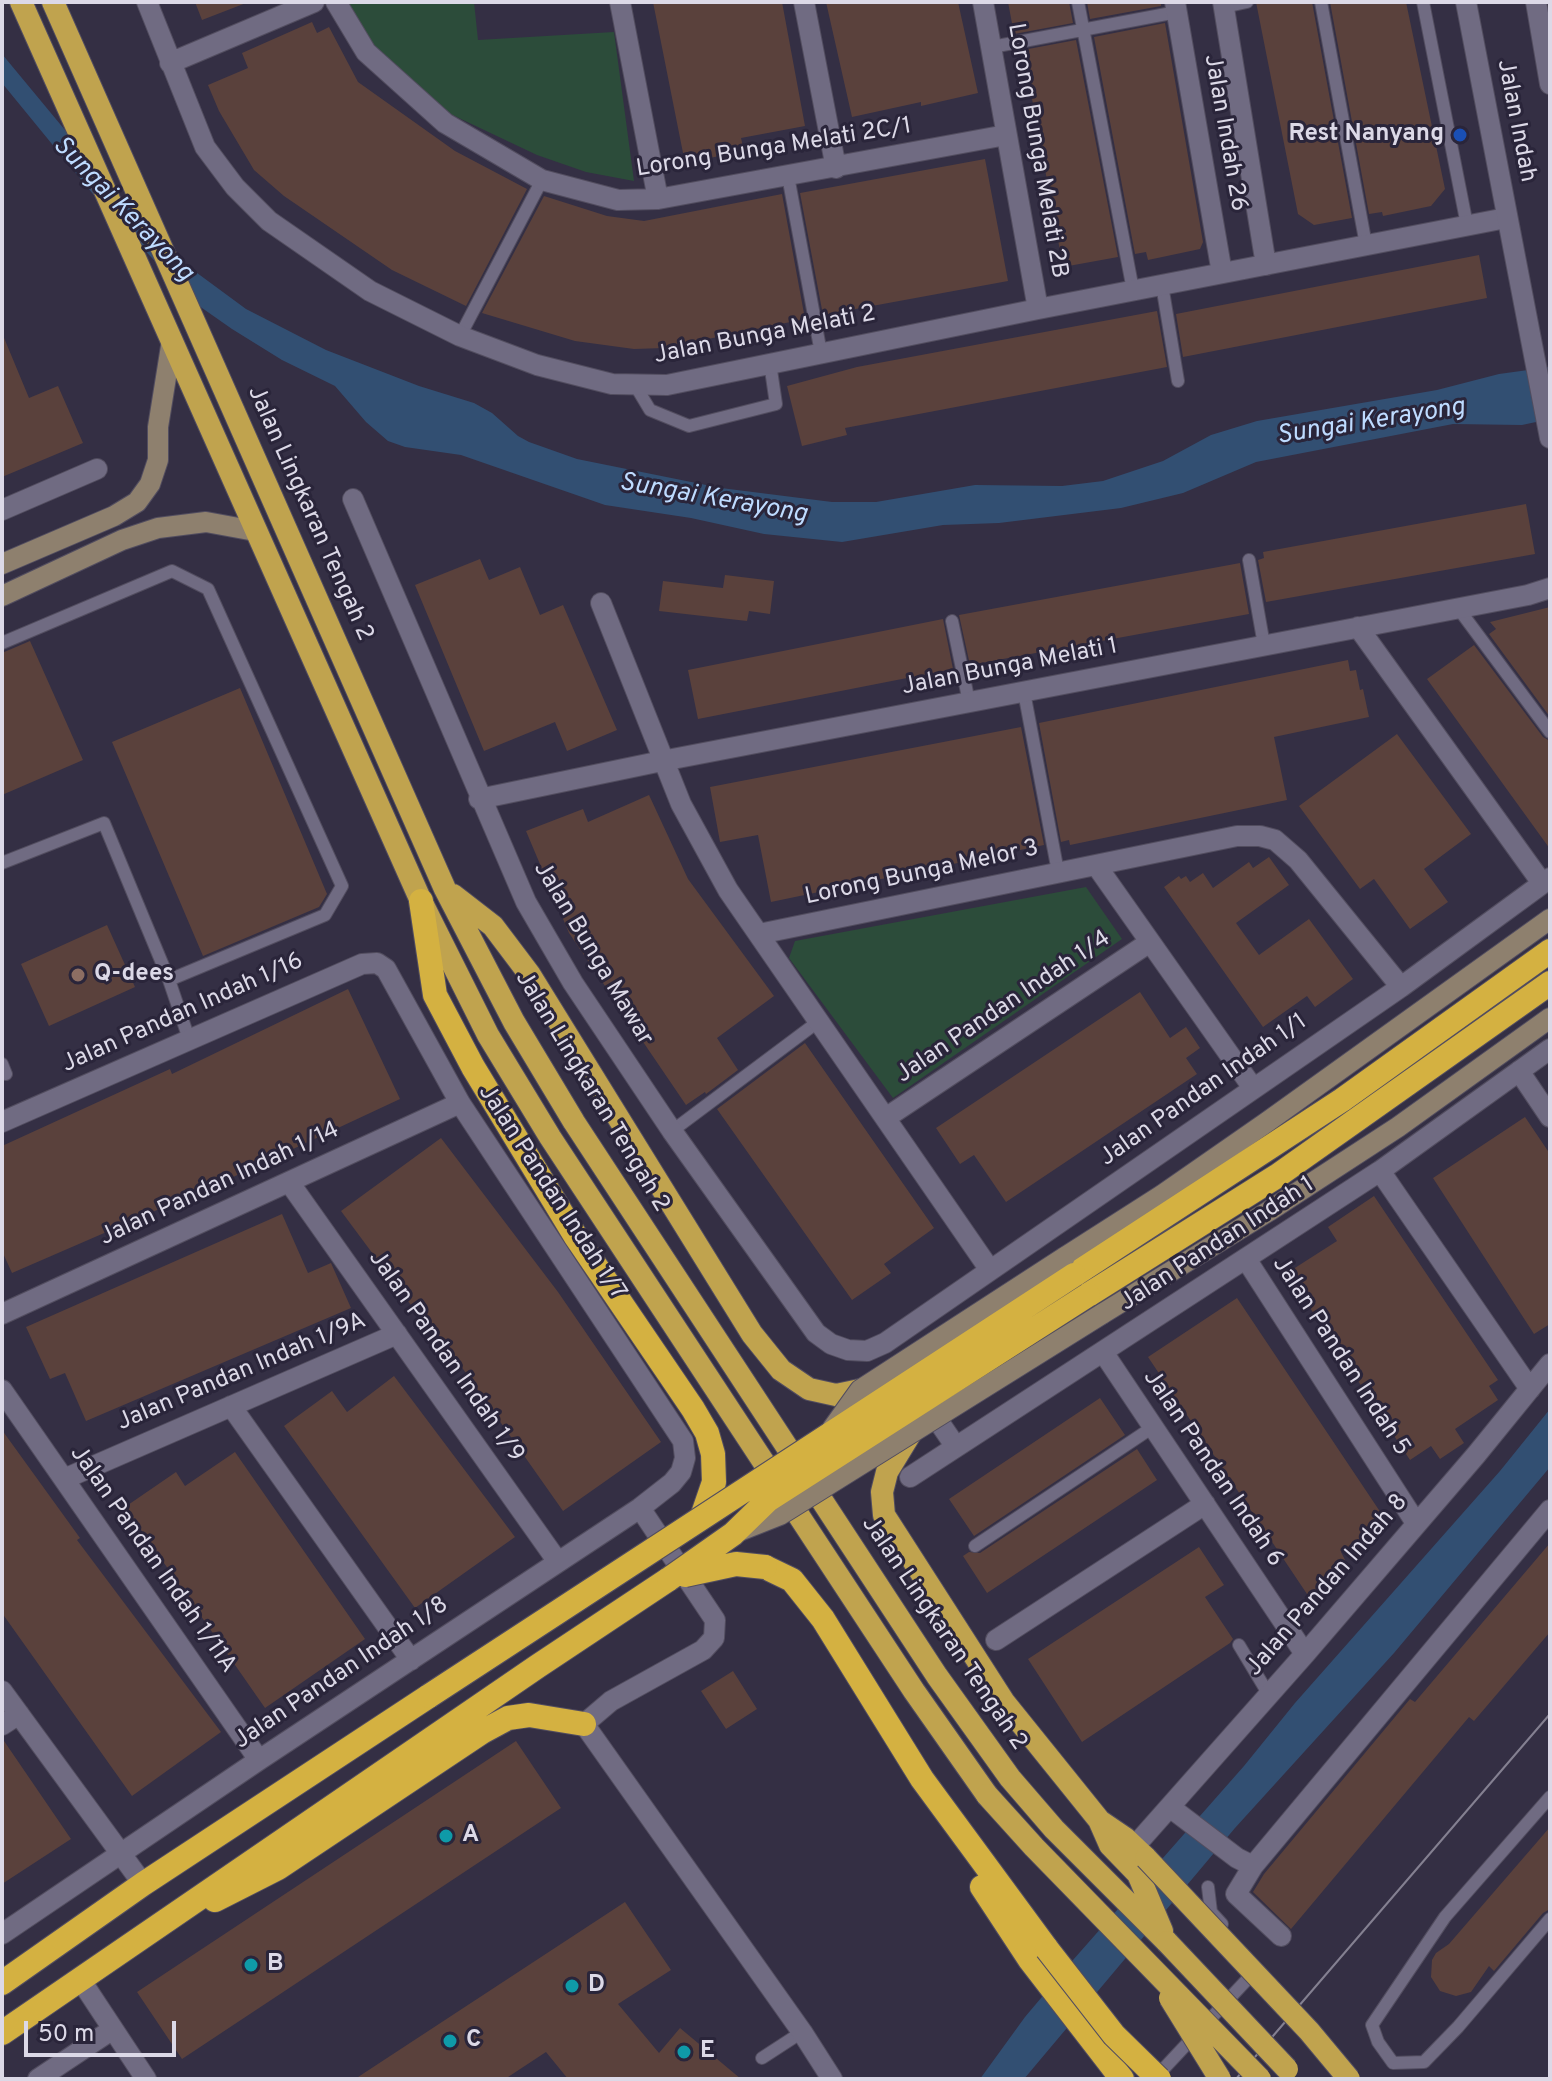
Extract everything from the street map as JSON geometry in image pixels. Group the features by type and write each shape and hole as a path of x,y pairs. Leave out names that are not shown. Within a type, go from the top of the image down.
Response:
{"highway":[{"path":"21,2 421,901 488,1035 550,1137 914,1691 987,1795 1260,2079"},
{"name":"Jalan Lingkaran Tengah 2","path":"55,6 445,889 514,1022 574,1122 937,1676 1010,1778 1054,1829 1167,1942 1296,2079"},
{"path":"445,889 493,926 530,975 752,1334 781,1370 809,1389 836,1395 860,1390"},
{"path":"421,901 435,995 473,1067 576,1237 707,1433 713,1454 714,1482 702,1517"},
{"path":"2,2033 669,1579 733,1534 768,1500 1082,1285 1550,951"},
{"path":"2,1983 143,1884 830,1432 1277,1176 1550,983"},
{"path":"912,1431 887,1472 882,1492 884,1515 1004,1702 1099,1820 1110,1845 1138,1874 1167,1942"},
{"path":"669,1579 736,1564 765,1567 792,1580 823,1619 922,1779 1122,2079"},
{"path":"178,1912 227,1896 278,1868 482,1732 508,1718 529,1715 584,1724"},
{"path":"1099,1820 1144,1848 1349,2079"},
{"path":"1039,1954 1157,2079"},
{"path":"1149,1962 1220,2079"}],"main road":[{"path":"2,564 114,516 137,502 144,493 158,460 158,427 172,340"},
{"path":"2,596 122,540 158,528 206,522 255,531"},
{"path":"733,1534 780,1515 912,1431 1082,1285 1162,1195 1550,919"},
{"path":"830,1432 860,1390 1082,1285 1398,1127 1550,1018"}],"street":[{"name":"Jalan Bunga Melati 2","path":"147,2 205,147 235,187 269,221 370,291 460,336 577,378 612,384 667,385 1506,218"},
{"path":"170,63 314,2"},
{"name":"Lorong Bunga Melati 2C/1","path":"336,2 366,52 445,123 542,180 618,200 658,199 1006,135"},
{"path":"620,2 658,199"},
{"path":"804,2 836,168"},
{"name":"Lorong Bunga Melati 2B","path":"983,2 1038,309"},
{"name":"Jalan Indah","path":"1466,2 1550,438"},
{"name":"Jalan Indah","path":"1536,2 1546,41 1550,84"},
{"name":"Jalan Indah 26","path":"1224,4 1266,265"},
{"name":"Jalan Indah 26","path":"1176,7 1222,273"},
{"path":"2,510 97,469"},
{"name":"Jalan Bunga Mawar","path":"353,499 479,799 526,902 573,983 672,1131 816,1333 831,1344 848,1350 867,1351 885,1343"},
{"name":"Jalan Bunga Melati 1","path":"479,799 1550,588"},
{"path":"601,603 662,761 728,890 990,1270"},
{"path":"1358,627 1546,880"},
{"name":"Lorong Bunga Melor 3","path":"759,934 1237,836 1260,836 1275,840 1298,860 1401,987"},
{"path":"1096,865 1253,1088"},
{"name":"Jalan Pandan Indah 1/1","path":"885,1343 1401,987 1546,880"},
{"name":"Jalan Pandan Indah 1/4","path":"887,1117 1150,942"},
{"name":"Jalan Pandan Indah 1/16","path":"2,1122 362,964 377,963 386,969"},
{"name":"Jalan Pandan Indah 1/7","path":"386,969 460,1103 683,1441"},
{"name":"Jalan Pandan Indah 1","path":"910,1477 1380,1171 1550,1049"},
{"path":"1519,1071 1550,1117"},
{"name":"Jalan Pandan Indah 1/14","path":"2,1314 460,1103"},
{"path":"1380,1171 1530,1389"},
{"name":"Jalan Pandan Indah 1/9","path":"289,1182 558,1562"},
{"name":"Jalan Pandan Indah 5","path":"1246,1259 1416,1523"},
{"name":"Jalan Pandan Indah 1/9A","path":"64,1479 397,1334"},
{"path":"885,1343 956,1447"},
{"name":"Jalan Pandan Indah 6","path":"1103,1352 1305,1654"},
{"name":"Jalan Pandan Indah 8","path":"1144,1848 1178,1813 1269,1695 1476,1455 1550,1364"},
{"name":"Jalan Pandan Indah 1/11A","path":"2,1390 259,1760"},
{"path":"231,1406 411,1660"},
{"name":"Jalan Pandan Indah 1/8","path":"2,1934 640,1508 681,1472 685,1458 683,1441"},
{"path":"996,1640 1205,1504"},
{"path":"640,1508 715,1620 714,1638 703,1650 611,1701 584,1724 832,2079"},
{"path":"1281,1936 1236,1894 1245,1862 1550,1510"},
{"path":"2,1691 10,1719 143,1884"},
{"path":"1178,1813 1245,1862"},
{"path":"80,1979 146,2079"},
{"path":"38,2079 113,2029"}],"lane":[{"path":"1078,2 1133,290"},
{"path":"1224,4 1247,2"},
{"path":"1321,2 1366,245"},
{"path":"1423,2 1467,225"},
{"path":"992,47 1083,31 1176,7"},
{"path":"788,176 821,353"},
{"path":"460,336 542,180"},
{"path":"1162,285 1178,381"},
{"path":"635,385 650,410 689,426 776,404 770,363"},
{"path":"1249,560 1264,645"},
{"path":"2,643 172,571 208,589 342,886 325,915 169,980"},
{"path":"1458,608 1550,732"},
{"path":"952,621 969,702"},
{"path":"1024,692 1058,872"},
{"path":"2,863 104,823 169,980 189,1039"},
{"path":"672,1131 819,1021"},
{"path":"975,1546 1153,1427"},
{"path":"1239,1645 1269,1695"},
{"path":"1550,1797 1445,1917 1372,2025 1378,2042 1393,2063 1424,2062 1550,1919"},
{"path":"1157,2079 1260,1965 1211,1912 1208,1887"},
{"path":"762,2058 802,2032"}],"green space":[{"path":"343,2 474,2 478,40 614,32 634,181 586,172 537,155 442,110 372,52"},
{"path":"1086,887 1122,939 893,1098 789,958 795,941"}],"water":[{"name":"Sungai Kerayong","path":"2,54 147,229 174,256 246,309 326,350 419,386 474,403 529,442 577,459 721,488 832,502 876,502 975,485 1062,486 1103,481 1163,461 1211,435 1257,421 1550,367 1550,419 1522,425 1453,424 1256,462 1183,493 1121,508 999,523 943,525 842,542 764,534 691,518 605,505 461,455 405,447 388,441 366,422 335,386 282,360 192,301 97,199 2,83"},
{"path":"1550,1409 1550,1467 1394,1653 1235,1828 1024,2079 980,2079 1025,2017 1073,1960 1500,1471"}],"building":[{"path":"195,2 246,2 246,3 202,20"},
{"path":"653,2 782,2 805,126 741,138 744,151 685,163"},
{"path":"826,2 958,2 978,93 852,117"},
{"path":"1008,2 1069,2 1073,23 1014,34"},
{"path":"1087,2 1161,2 1161,6 1090,19"},
{"path":"1256,2 1312,2 1352,218 1314,225 1298,214"},
{"path":"1330,2 1406,2 1445,189 1431,206 1383,216 1382,212 1369,214"},
{"path":"312,22 317,33 329,27 358,82 455,151 527,189 466,306 392,270 284,196 254,170 219,111 208,85 248,68 242,53"},
{"path":"1165,23 1203,242 1200,249 1148,260 1146,252 1135,254 1094,37"},
{"path":"1076,40 1118,257 1063,267 1023,50"},
{"path":"985,159 1008,281 823,315 800,193"},
{"path":"782,194 805,319 664,348 634,349 575,341 482,313 544,196 607,216 644,221"},
{"path":"1479,255 1487,298 1183,357 1176,314"},
{"path":"1157,311 1167,367 845,428 847,435 802,446 787,386 857,367"},
{"path":"2,333 29,398 58,386 83,443 2,477"},
{"path":"1526,504 1535,554 1266,602 1258,560 1264,558 1263,552"},
{"path":"480,559 489,580 520,567 540,615 563,605 617,730 567,751 555,722 484,751 415,585"},
{"path":"1240,563 1249,614 970,665 959,615"},
{"path":"725,575 774,581 770,614 749,611 747,621 659,611 663,581 723,588"},
{"path":"1550,607 1550,717 1489,634 1496,629 1490,622"},
{"path":"943,619 953,669 698,719 688,670"},
{"path":"30,641 83,760 2,795 2,653"},
{"path":"1474,645 1543,737 1550,741 1550,849 1427,679"},
{"path":"1348,660 1350,671 1356,670 1360,690 1363,689 1369,717 1274,737 1287,800 1070,845 1069,840 1061,842 1039,723"},
{"path":"240,688 327,894 319,907 203,956 112,742"},
{"path":"1021,727 1044,845 771,902 758,835 720,842 710,787"},
{"path":"1397,734 1471,834 1424,869 1448,902 1410,929 1374,879 1360,889 1299,806"},
{"path":"649,795 688,879 774,996 717,1038 738,1070 686,1105 569,933 526,831 583,809 588,822"},
{"path":"1269,857 1289,885 1236,923 1259,955 1309,919 1353,979 1315,1007 1307,996 1263,1027 1164,887 1179,876 1181,879 1186,876 1190,882 1203,873 1213,888 1249,862 1253,868"},
{"name":"Q-dees","path":"107,925 135,987 49,1026 21,964"},
{"path":"348,989 400,1099 231,1178 12,1273 2,1251 2,1146 170,1069 172,1074"},
{"path":"1140,992 1170,1038 1186,1027 1200,1048 1186,1058 1197,1074 1006,1202 974,1155 960,1164 936,1128"},
{"path":"805,1043 934,1228 884,1264 891,1273 852,1300 717,1109"},
{"path":"1525,1117 1550,1154 1550,1324 1534,1334 1433,1178"},
{"path":"441,1138 558,1292 661,1442 563,1511 451,1352 448,1355 341,1211"},
{"path":"1374,1196 1498,1380 1489,1386 1498,1400 1455,1429 1464,1443 1440,1459 1431,1446 1410,1460 1287,1273 1337,1241 1328,1227"},
{"path":"282,1214 308,1273 331,1263 351,1308 86,1421 65,1373 50,1379 26,1327"},
{"path":"1237,1298 1387,1522 1341,1552 1350,1570 1309,1597 1148,1357"},
{"path":"394,1376 515,1537 415,1608 284,1426 332,1391 347,1412"},
{"path":"1100,1398 1125,1435 974,1536 949,1499"},
{"path":"2,1430 80,1538 77,1540 221,1732 132,1796 2,1613"},
{"path":"1137,1449 1157,1480 987,1593 963,1556 969,1552 980,1553"},
{"path":"235,1452 365,1639 265,1708 125,1507 176,1472 185,1486"},
{"path":"1550,1543 1550,1632 1474,1721 1469,1717 1291,1929 1253,1892 1264,1874 1410,1699 1415,1702"},
{"path":"1199,1547 1224,1585 1205,1597 1233,1639 1082,1742 1028,1659"},
{"path":"733,1671 757,1709 726,1729 701,1691"},
{"path":"2,1738 71,1839 2,1884"},
{"path":"516,1741 561,1808 182,2059 137,1992"},
{"path":"1550,1827 1550,1909 1543,1913 1494,1971 1489,1966 1471,1992 1456,1996 1440,1991 1431,1977 1432,1960 1436,1953 1449,1944"},
{"path":"625,1902 671,1970 618,2004 659,2053 680,2028 741,2079 568,2079 546,2052 505,2079 355,2079"}],"tram line":[{"path":"1236,2079 1550,1714"}],"place":[{"name":"Rest Nanyang","path":"1460,135"},
{"name":"Q-dees","path":"78,975"},
{"name":"A","path":"446,1836"},
{"name":"B","path":"251,1965"},
{"name":"D","path":"572,1986"},
{"name":"C","path":"450,2041"},
{"name":"E","path":"684,2052"}]}
